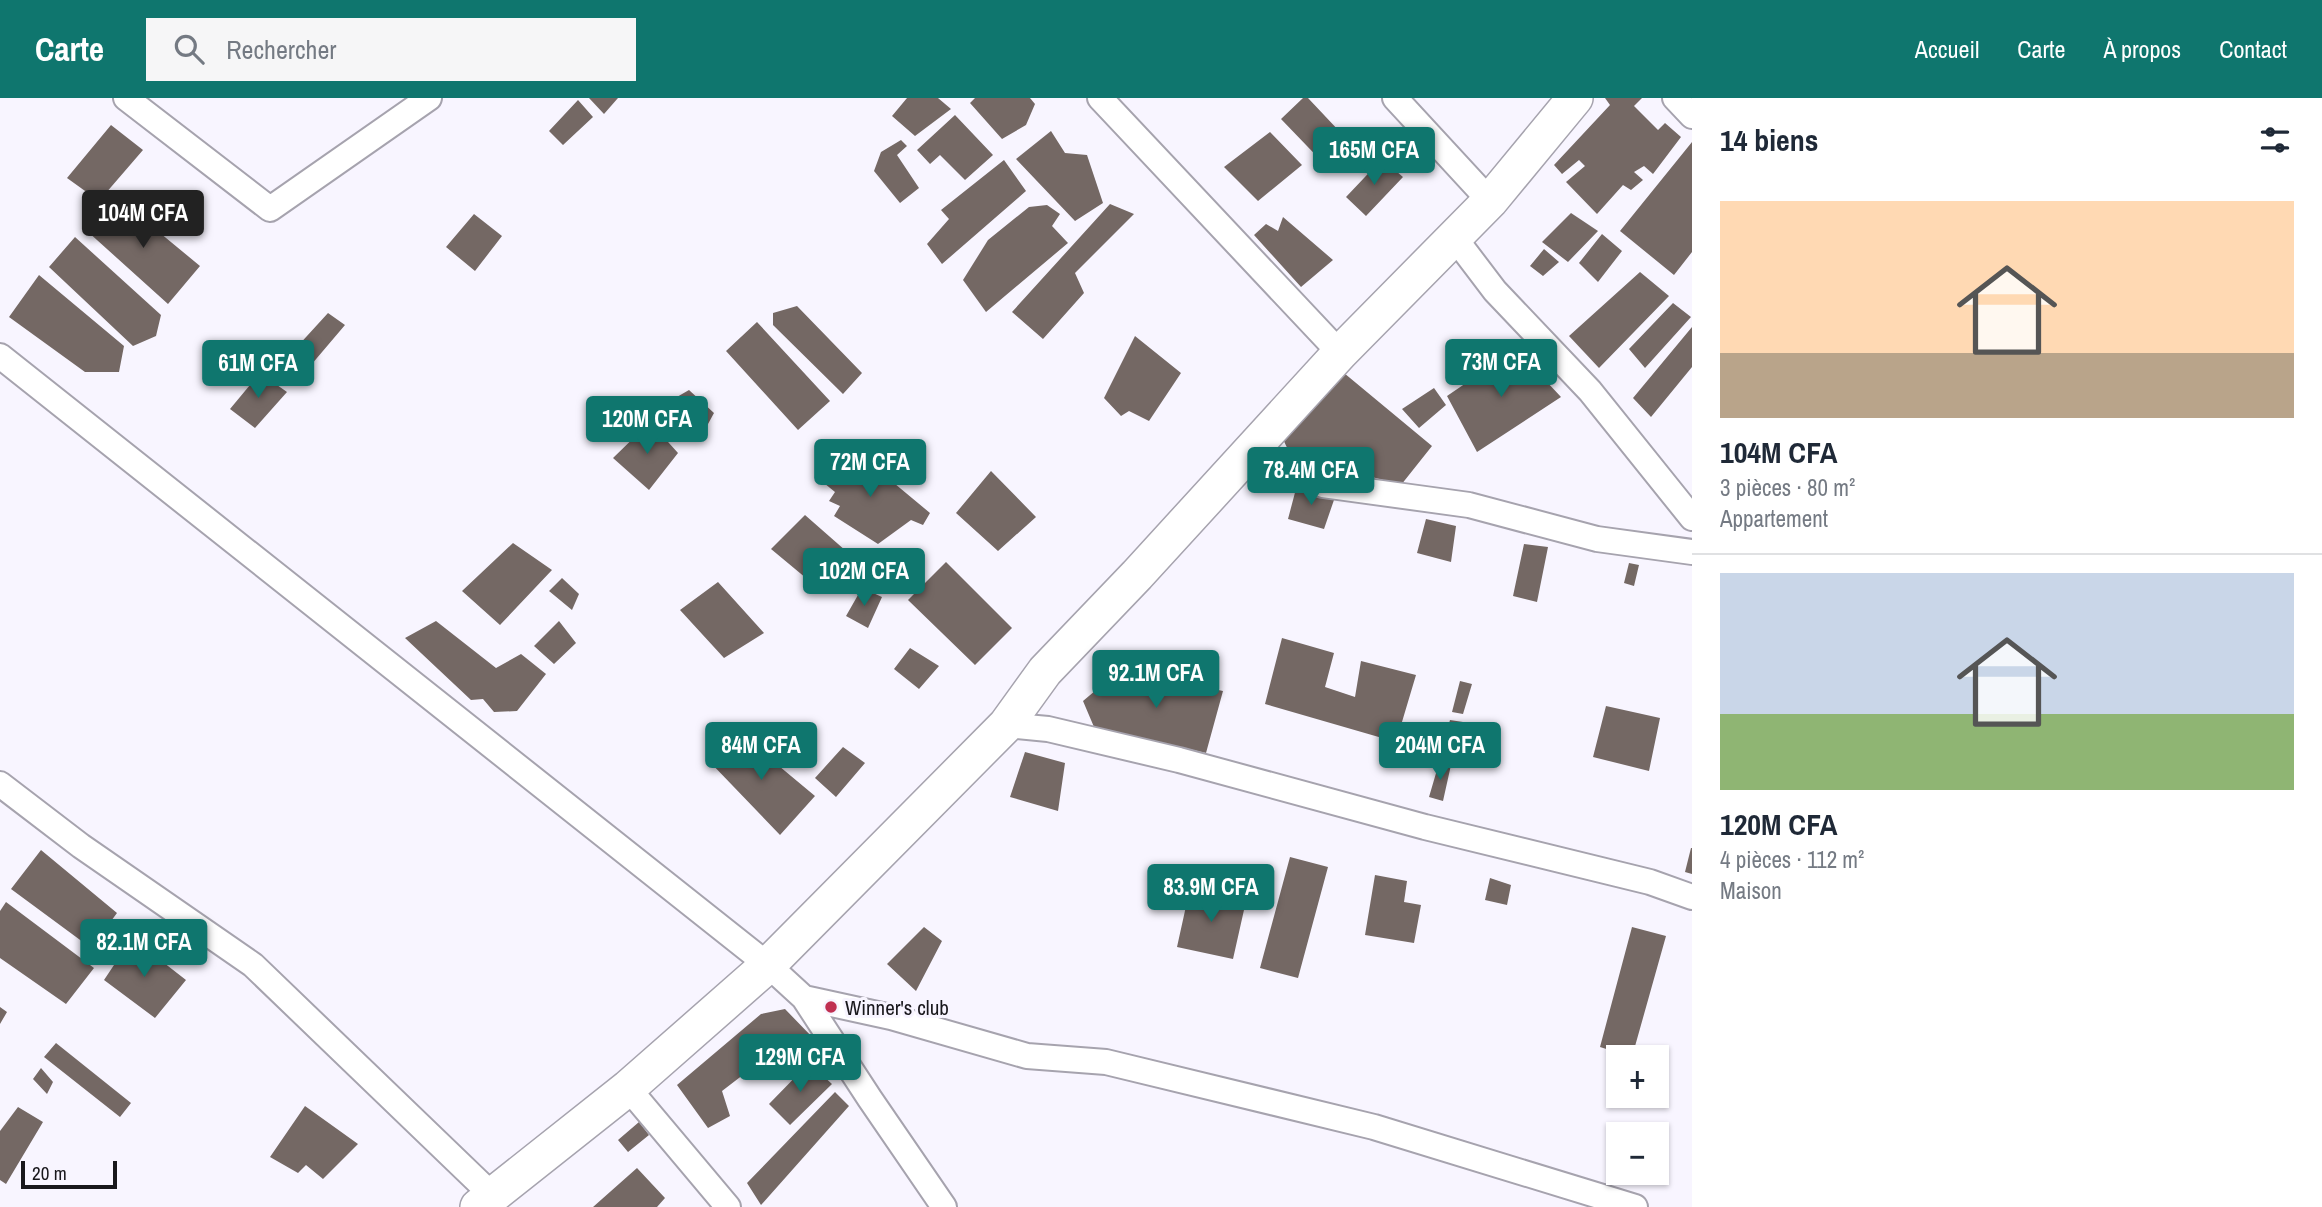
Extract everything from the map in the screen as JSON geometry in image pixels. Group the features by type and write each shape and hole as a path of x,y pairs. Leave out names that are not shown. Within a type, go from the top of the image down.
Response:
{"main road":[{"path":"485,1201 628,1088 768,965 1006,725 1045,671 1137,575 1340,353 1490,201 1574,98"}],"street":[{"path":"126,98 270,209 429,98"},
{"path":"1100,98 1340,353"},
{"path":"1395,98 1490,201"},
{"path":"1675,98 1692,116"},
{"path":"1454,237 1495,291 1590,391 1692,518"},
{"path":"0,356 768,965 804,998 944,1207"},
{"path":"1247,454 1324,485 1469,505 1597,539 1692,552"},
{"path":"1006,725 1048,729 1179,760 1425,827 1650,882 1692,897"},
{"path":"0,784 81,846 253,965 485,1201"},
{"path":"804,998 891,1017 1027,1056 1106,1062 1374,1128 1635,1207"},
{"path":"628,1088 728,1207"}],"building":[{"path":"589,98 618,98 604,114"},
{"path":"907,98 938,98 951,109 915,136 892,116"},
{"path":"975,98 1030,98 1035,104 1026,125 1002,139 970,103"},
{"path":"1303,98 1308,98 1357,150 1332,172 1281,119"},
{"path":"1605,98 1642,98 1634,106 1658,130 1665,123 1681,137 1653,174 1644,166 1634,172 1643,180 1631,190 1623,185 1597,214 1566,182 1585,166 1579,160 1562,174 1554,165 1610,105"},
{"path":"578,100 593,117 563,145 549,131"},
{"path":"955,115 993,155 965,180 940,155 930,164 917,150"},
{"path":"111,125 143,150 99,201 67,178"},
{"path":"1051,131 1065,153 1087,155 1103,203 1075,221 1016,159"},
{"path":"1270,132 1302,165 1258,201 1224,167"},
{"path":"901,140 907,146 897,155 919,188 900,203 874,171 881,152"},
{"path":"1692,142 1692,252 1674,275 1620,231"},
{"path":"1382,159 1403,177 1366,216 1346,197"},
{"path":"1004,160 1026,191 942,264 927,244 949,219 941,210"},
{"path":"114,195 200,266 168,304 87,231"},
{"path":"1110,204 1134,214 1075,273 1084,293 1043,339 1012,312"},
{"path":"1047,205 1060,214 1052,226 1068,243 986,312 963,280 988,240 1029,207"},
{"path":"1571,213 1598,231 1568,262 1542,242"},
{"path":"474,214 502,236 475,271 446,247"},
{"path":"1283,217 1333,260 1301,287 1254,235 1266,224 1278,231"},
{"path":"1602,234 1622,251 1598,282 1579,263"},
{"path":"75,237 161,315 156,336 133,346 49,267"},
{"path":"1544,249 1559,262 1543,276 1530,266"},
{"path":"1640,272 1669,296 1599,368 1569,336"},
{"path":"39,275 124,346 119,372 85,372 9,317"},
{"path":"1673,303 1691,317 1645,368 1629,349"},
{"path":"797,306 862,373 843,394 773,325 773,313"},
{"path":"328,313 345,325 294,385 275,371"},
{"path":"757,322 830,401 798,430 726,351"},
{"path":"1692,327 1692,367 1651,417 1633,398"},
{"path":"1135,336 1181,373 1149,421 1129,411 1121,416 1104,398"},
{"path":"1516,349 1561,397 1477,452 1447,396"},
{"path":"260,373 287,392 255,428 230,409"},
{"path":"1344,373 1432,446 1401,485 1343,469 1334,475 1324,464 1292,458 1280,433"},
{"path":"1434,388 1446,405 1419,428 1402,409"},
{"path":"689,390 714,413 702,435 670,401"},
{"path":"650,422 678,453 649,490 613,458"},
{"path":"853,449 930,513 923,525 911,520 878,544 834,516 840,506 829,501 835,492 819,479"},
{"path":"991,471 1036,517 998,551 956,513"},
{"path":"1297,485 1335,497 1324,529 1288,519"},
{"path":"805,515 854,558 824,593 771,549"},
{"path":"1426,519 1456,526 1451,562 1417,553"},
{"path":"513,543 552,570 500,625 462,591"},
{"path":"1524,544 1548,547 1537,602 1513,596"},
{"path":"946,562 1012,628 975,665 908,600"},
{"path":"1629,563 1639,565 1634,586 1624,583"},
{"path":"562,578 579,594 572,610 549,591"},
{"path":"718,582 764,633 724,658 680,610"},
{"path":"862,588 882,597 868,628 846,616"},
{"path":"436,621 496,668 521,654 546,674 517,711 494,712 483,699 471,700 405,638"},
{"path":"559,621 576,643 554,664 534,646"},
{"path":"1282,638 1334,653 1325,687 1355,697 1361,661 1416,675 1396,742 1265,704"},
{"path":"910,648 939,666 919,689 894,669"},
{"path":"1121,669 1223,691 1206,753 1094,727 1083,701"},
{"path":"1460,681 1472,684 1463,714 1452,712"},
{"path":"1606,706 1660,718 1649,771 1593,757"},
{"path":"1450,720 1463,722 1454,759 1440,755"},
{"path":"737,731 815,796 780,835 707,759"},
{"path":"843,747 865,763 836,797 815,778"},
{"path":"1025,752 1065,763 1058,811 1010,797"},
{"path":"1439,763 1451,765 1443,801 1429,797"},
{"path":"1692,848 1692,874 1685,872"},
{"path":"41,850 117,913 91,948 11,889"},
{"path":"1290,857 1328,867 1298,978 1260,968"},
{"path":"1375,875 1407,881 1404,902 1421,905 1414,943 1365,935"},
{"path":"1490,878 1511,885 1507,905 1485,900"},
{"path":"1190,888 1246,901 1233,959 1177,947"},
{"path":"6,902 94,968 66,1004 0,958 0,911"},
{"path":"924,927 942,941 916,991 887,964"},
{"path":"1632,927 1666,936 1635,1045 1606,1045 1606,1049 1600,1047"},
{"path":"132,938 186,980 155,1018 104,980"},
{"path":"0,1007 7,1012 0,1024"},
{"path":"785,1009 815,1040 799,1057 783,1044 722,1091 730,1116 708,1128 677,1085 761,1014"},
{"path":"56,1043 131,1103 120,1117 44,1057"},
{"path":"809,1063 832,1084 790,1125 769,1104"},
{"path":"41,1068 53,1082 47,1094 33,1079"},
{"path":"835,1092 849,1106 761,1205 747,1183"},
{"path":"305,1106 358,1144 323,1179 306,1165 298,1173 270,1157"},
{"path":"18,1107 43,1122 6,1184 0,1180 0,1131"},
{"path":"639,1122 649,1135 628,1152 618,1140"},
{"path":"637,1168 665,1198 657,1207 593,1207"}],"place":[{"name":"Winner's club","path":"831,1007"}]}
